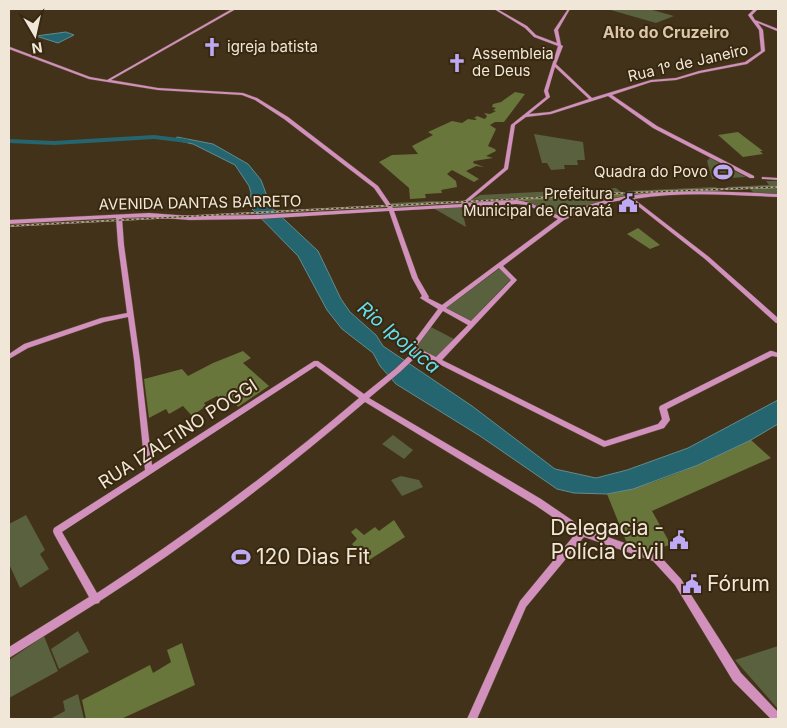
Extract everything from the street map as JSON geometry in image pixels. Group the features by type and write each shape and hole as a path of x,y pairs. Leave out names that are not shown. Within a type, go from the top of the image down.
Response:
{"main road":[{"path":"107,81 234,9"},
{"path":"495,9 526,27 536,36 560,46"},
{"path":"462,204 481,191 506,169 511,130 524,116 548,97 546,91 560,46 556,30 569,9"},
{"name":"Rua 1º de Janeiro","path":"524,116 550,113 568,105 651,82 676,79 699,72 749,62 763,51 762,33 750,15 756,9"},
{"path":"754,20 778,30"},
{"path":"9,48 80,75 107,81 158,90 228,93 254,98 286,118 367,179 383,195 391,210 418,285 426,297 423,298 472,324"},
{"path":"555,65 591,99"},
{"path":"608,94 650,124 752,178"},
{"path":"764,178 778,179"},
{"path":"775,354 663,408 666,420 663,425 604,444 437,360 416,354 412,348 442,308 562,219 585,208 631,198 716,194 778,196"},
{"path":"631,198 707,258 778,321"},
{"name":"AVENIDA DANTAS BARRETO","path":"9,222 119,216 259,217 523,202 562,219"},
{"path":"119,216 149,470"},
{"path":"437,360 500,296 514,278 500,266"},
{"path":"9,357 26,346 108,319 130,314"},
{"path":"9,653 96,600 226,511 308,446 416,354"},
{"name":"RUA IZALTINO POGGI","path":"96,600 57,531 316,363 364,398"},
{"path":"364,398 538,502 582,532 647,554 663,563 678,582 737,677 778,719"},
{"path":"472,719 519,612 538,585 582,532"}],"green space":[{"path":"607,9 649,9 674,16 656,23"},
{"path":"515,92 525,94 504,122 495,122 490,125 496,129 488,146 496,151 486,156 493,158 474,161 473,163 484,167 476,166 466,171 479,179 474,182 452,170 447,174 456,181 457,187 441,190 442,193 425,194 426,198 410,199 409,188 379,162 392,155 418,154 412,146 433,135 428,132 452,121 462,123 468,119 475,120 477,119 474,118 477,116 485,119 487,116 484,113 490,114 496,111 493,110 496,108 492,107 493,104 501,102"},
{"path":"738,132 763,151 760,151 763,154 743,157 718,135"},
{"path":"534,134 583,142 585,160 577,160 578,165 564,165 565,169 551,170 547,163 542,163"},
{"path":"710,158 746,177 712,179 707,161"},
{"path":"766,181 778,181 778,194 754,193 750,189 729,190 726,187 769,185"},
{"path":"716,187 720,192 633,196 626,191"},
{"path":"616,188 621,192 471,200 480,195"},
{"path":"621,192 626,197 474,203 471,201"},
{"path":"626,197 578,209 561,217 526,201"},
{"path":"463,202 393,208 391,203"},
{"path":"461,206 466,227 433,208"},
{"path":"638,228 660,245 650,249 627,234"},
{"path":"500,268 511,279 471,321 446,308"},
{"path":"431,327 454,339 436,358 414,348"},
{"path":"243,351 251,358 243,363 269,386 238,407 231,398 224,402 217,396 204,403 206,406 192,416 183,406 169,414 166,409 149,418 144,379 182,369 188,376"},
{"path":"393,435 413,450 404,459 382,444"},
{"path":"751,440 771,458 652,511 671,545 647,550 626,541 607,494 663,479"},
{"path":"401,476 419,480 423,487 402,496 391,480"},
{"path":"26,515 45,550 40,554 49,569 20,588 9,564 9,524"},
{"path":"394,520 405,537 366,562 352,544 357,539 351,532 356,528 364,535 375,527 379,531"},
{"path":"78,631 89,652 59,669 51,649"},
{"path":"44,636 58,671 9,698 9,660"},
{"path":"182,643 195,685 121,719 86,719 82,700 150,665 153,673 171,662 167,650"},
{"path":"778,646 778,709 735,660"},
{"path":"78,694 84,719 50,719 65,711 63,701"}],"water":[{"path":"66,32 74,35 58,43 36,36"},
{"name":"Rio Ipojuca","path":"177,137 213,144 248,164 261,180 271,207 318,251 341,299 350,312 376,335 383,346 472,406 555,469 596,478 627,470 688,448 778,400 778,424 751,440 698,465 633,489 607,494 574,493 557,489 480,436 396,384 380,366 373,353 342,329 327,310 298,256 249,206 251,193 249,186 235,165 193,144 175,140"}],"waterway":[{"name":"Rio Ipojuca","path":"9,141 54,143 154,137 187,141"}],"railway":[{"path":"9,226 625,193 778,187"}],"place":[{"name":"igreja batista","path":"212,47"},
{"name":"Assembleia de Deus","path":"457,63"},
{"name":"Quadra do Povo","path":"723,172"},
{"name":"Prefeitura Municipal de Gravatá","path":"628,203"},
{"name":"Delegacia - Polícia Civil","path":"679,540"},
{"name":"120 Dias Fit","path":"241,557"},
{"name":"Fórum","path":"692,584"}],"district":[{"name":"Alto do Cruzeiro","path":"666,32"}]}
